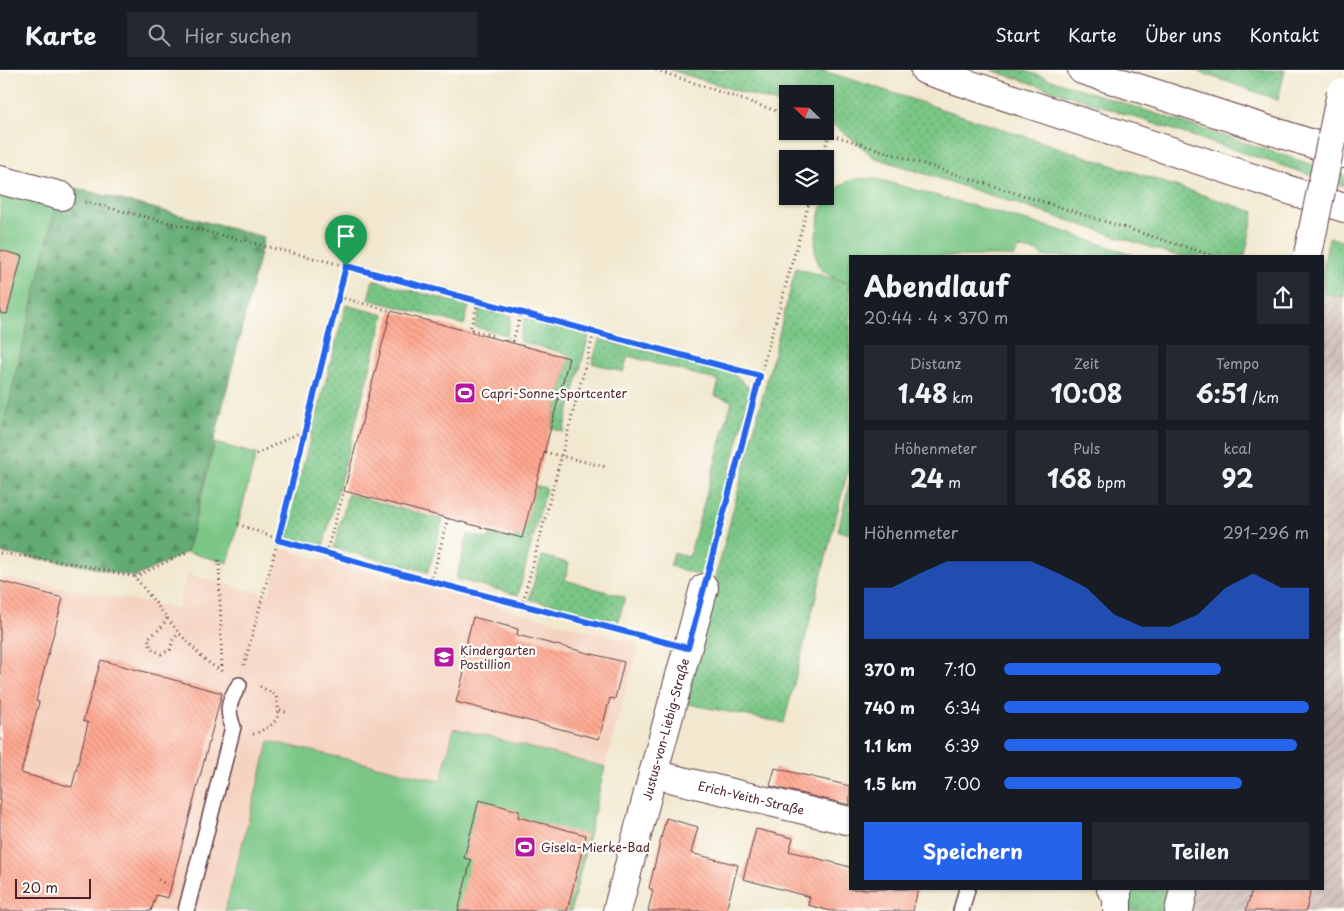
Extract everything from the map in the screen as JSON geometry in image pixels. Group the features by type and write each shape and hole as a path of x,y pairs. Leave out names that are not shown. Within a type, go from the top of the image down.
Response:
{"main road":[{"path":"925,70 1344,208"},
{"path":"1082,70 1344,154"},
{"path":"1308,255 1343,87"},
{"path":"0,180 61,196"},
{"name":"Justus-von-Liebig-Straße","path":"618,911 704,588"},
{"name":"Erich-Veith-Straße","path":"653,774 849,821"},
{"path":"1179,911 1184,890"}],"lane":[{"path":"186,911 233,727 228,714 233,695 239,685"},
{"path":"961,911 967,890"}],"path":[{"path":"656,70 779,112"},
{"path":"834,136 1211,255"},
{"path":"61,196 346,266 760,376"},
{"path":"704,588 760,376 808,205"},
{"path":"239,685 278,540 346,266"},
{"path":"339,297 391,312"},
{"path":"478,302 470,329 493,336 492,338"},
{"path":"505,341 505,339 513,341 521,313"},
{"path":"522,604 594,333"},
{"path":"256,454 305,430"},
{"path":"545,452 606,467"},
{"path":"326,553 344,491"},
{"path":"431,582 448,518"},
{"path":"238,524 278,540 431,582 688,648"},
{"path":"0,553 76,564 135,577 187,552"},
{"path":"219,560 222,670"},
{"path":"135,577 167,618 206,662 222,670 239,685"},
{"path":"167,618 161,628 148,638 150,648 161,654 170,650 173,640 179,632"},
{"path":"233,727 255,734 274,724 280,710 276,695 250,683 239,685"},
{"path":"280,710 288,713"}],"shaded area":[{"path":"1324,293 1344,297 1344,911 1186,911 1191,890 1324,890"},
{"path":"281,549 639,644 605,767 454,728 441,781 269,741 225,911 0,911 0,577 178,608 187,574 269,595"}],"green space":[{"path":"670,70 821,70 866,84 1254,212 1245,255 1174,255 873,157 834,125 834,85 779,85 779,104"},
{"path":"991,70 1022,70 1344,175 1344,186"},
{"path":"1194,70 1285,70 1278,100"},
{"path":"0,167 61,184 0,440"},
{"path":"873,178 1056,229 1133,255 1041,255 1038,252 1018,248 1015,255 849,255 849,283 828,275 822,269 817,263 815,247 822,205 834,205 834,190 854,180"},
{"path":"61,184 264,237 187,552 135,577 76,564 0,553 0,440"},
{"path":"1329,237 1344,242 1344,297 1324,293 1324,264"},
{"path":"796,268 849,283 849,466 784,723 683,703"},
{"path":"373,280 469,306 464,325 368,299"},
{"path":"346,305 384,315 323,547 284,537"},
{"path":"480,308 511,316 507,335 475,327"},
{"path":"525,318 589,335 563,432 551,428 570,355 519,341"},
{"path":"599,339 729,372 751,390 703,576 670,566 674,553 689,557 732,401 715,396 719,381 628,356 623,372 592,363"},
{"path":"215,443 256,454 228,563 187,552"},
{"path":"533,485 546,488 518,595 456,579 468,534 489,539 490,533 513,539"},
{"path":"849,485 849,534 838,531"},
{"path":"348,494 443,520 428,572 334,548"},
{"path":"542,556 569,563 565,580 625,597 618,623 529,599"},
{"path":"454,728 605,767 571,911 225,911 269,741 441,781"},
{"path":"1129,890 1169,890 1165,911 1124,911"}],"building":[{"path":"0,250 22,256 7,314 0,313"},
{"name":"Capri-Sonne-Sportcenter","path":"391,311 569,358 522,538 344,491"},
{"path":"0,581 63,598 36,701 39,702 21,773 72,787 88,723 83,721 101,660 222,693 168,898 156,895 151,911 0,911"},
{"path":"473,617 518,629 517,635 624,662 615,699 610,698 599,739 456,702 467,661 462,660"},
{"path":"775,768 849,786 849,805 770,786"},
{"name":"Gisela-Mierke-Bad","path":"479,800 519,811 518,817 586,835 567,911 458,911 471,860 464,858"},
{"path":"666,818 698,827 691,853 738,865 726,911 648,911 653,890 649,888"},
{"path":"756,829 793,838 789,851 849,867 849,890 918,890 913,911 831,911 808,905 810,897 743,879"},
{"path":"1252,890 1311,890 1306,911 1246,911"}],"place":[{"name":"Capri-Sonne-Sportcenter","path":"465,393"},
{"name":"Kindergarten Postillion","path":"444,657"},
{"name":"Gisela-Mierke-Bad","path":"525,847"}],"route":[{"path":"346,266 760,376 688,648 278,540 346,266"}]}
